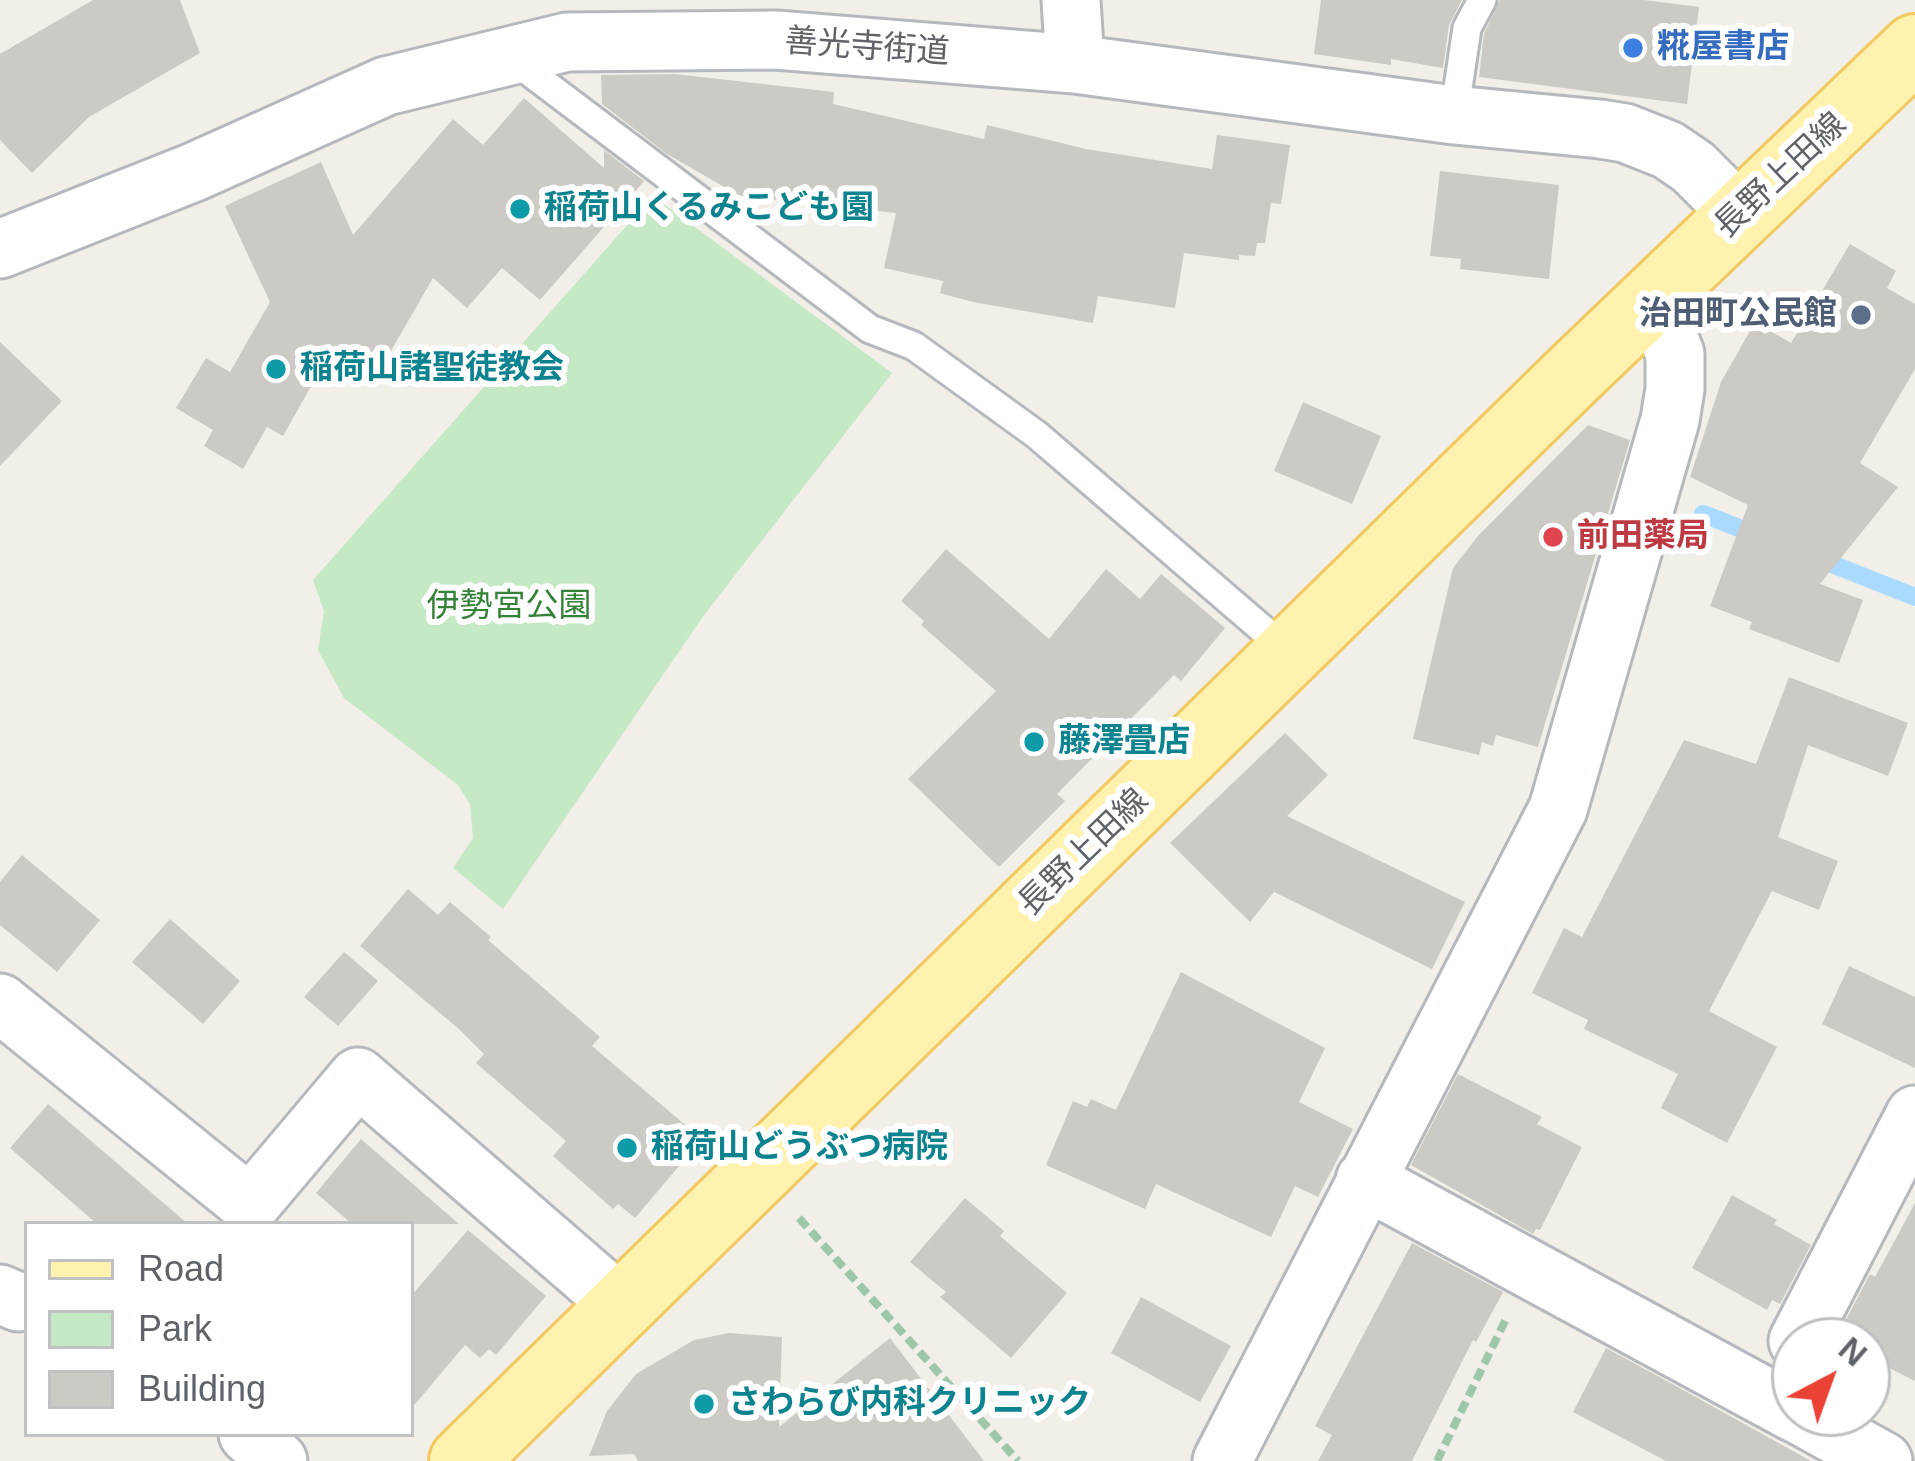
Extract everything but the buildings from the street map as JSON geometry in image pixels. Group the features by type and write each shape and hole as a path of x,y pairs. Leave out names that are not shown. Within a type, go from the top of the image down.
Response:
{"main road":[{"name":"長野上田線","path":"463,1461 1915,48"}],"street":[{"path":"1071,0 1075,64"},
{"name":"善光寺街道","path":"0,249 194,172 386,86 567,42 776,40 1075,64 1454,115 1600,128 1647,140 1693,167 1740,214"},
{"path":"1222,1461 1558,808 1670,419 1675,354 1653,298"},
{"path":"0,1003 250,1205 358,1077 621,1305"},
{"path":"1810,1317 1913,1123"},
{"path":"1364,1180 1771,1400"},
{"path":"1839,1437 1883,1461"}],"lane":[{"path":"1454,115 1467,28 1482,0"},
{"path":"508,55 871,329 914,346 1037,435 1289,653"}],"path":[{"path":"758,1172 1018,1461"},
{"path":"1437,1461 1530,1269"}],"green space":[{"name":"伊勢宮公園","path":"653,196 892,373 704,615 503,909 453,868 473,838 470,804 458,785 344,698 318,650 324,611 313,580"}],"waterway":[{"path":"1703,514 1760,536"},
{"path":"1814,557 1915,597"}],"place":[{"name":"糀屋書店","path":"1633,48"},
{"name":"稲荷山くるみこども園","path":"520,209"},
{"name":"治田町公民館","path":"1861,315"},
{"name":"稲荷山諸聖徒教会","path":"276,369"},
{"name":"前田薬局","path":"1553,537"},
{"name":"藤澤畳店","path":"1034,742"},
{"name":"稲荷山どうぶつ病院","path":"627,1148"},
{"name":"さわらび内科クリニック","path":"704,1404"}]}
